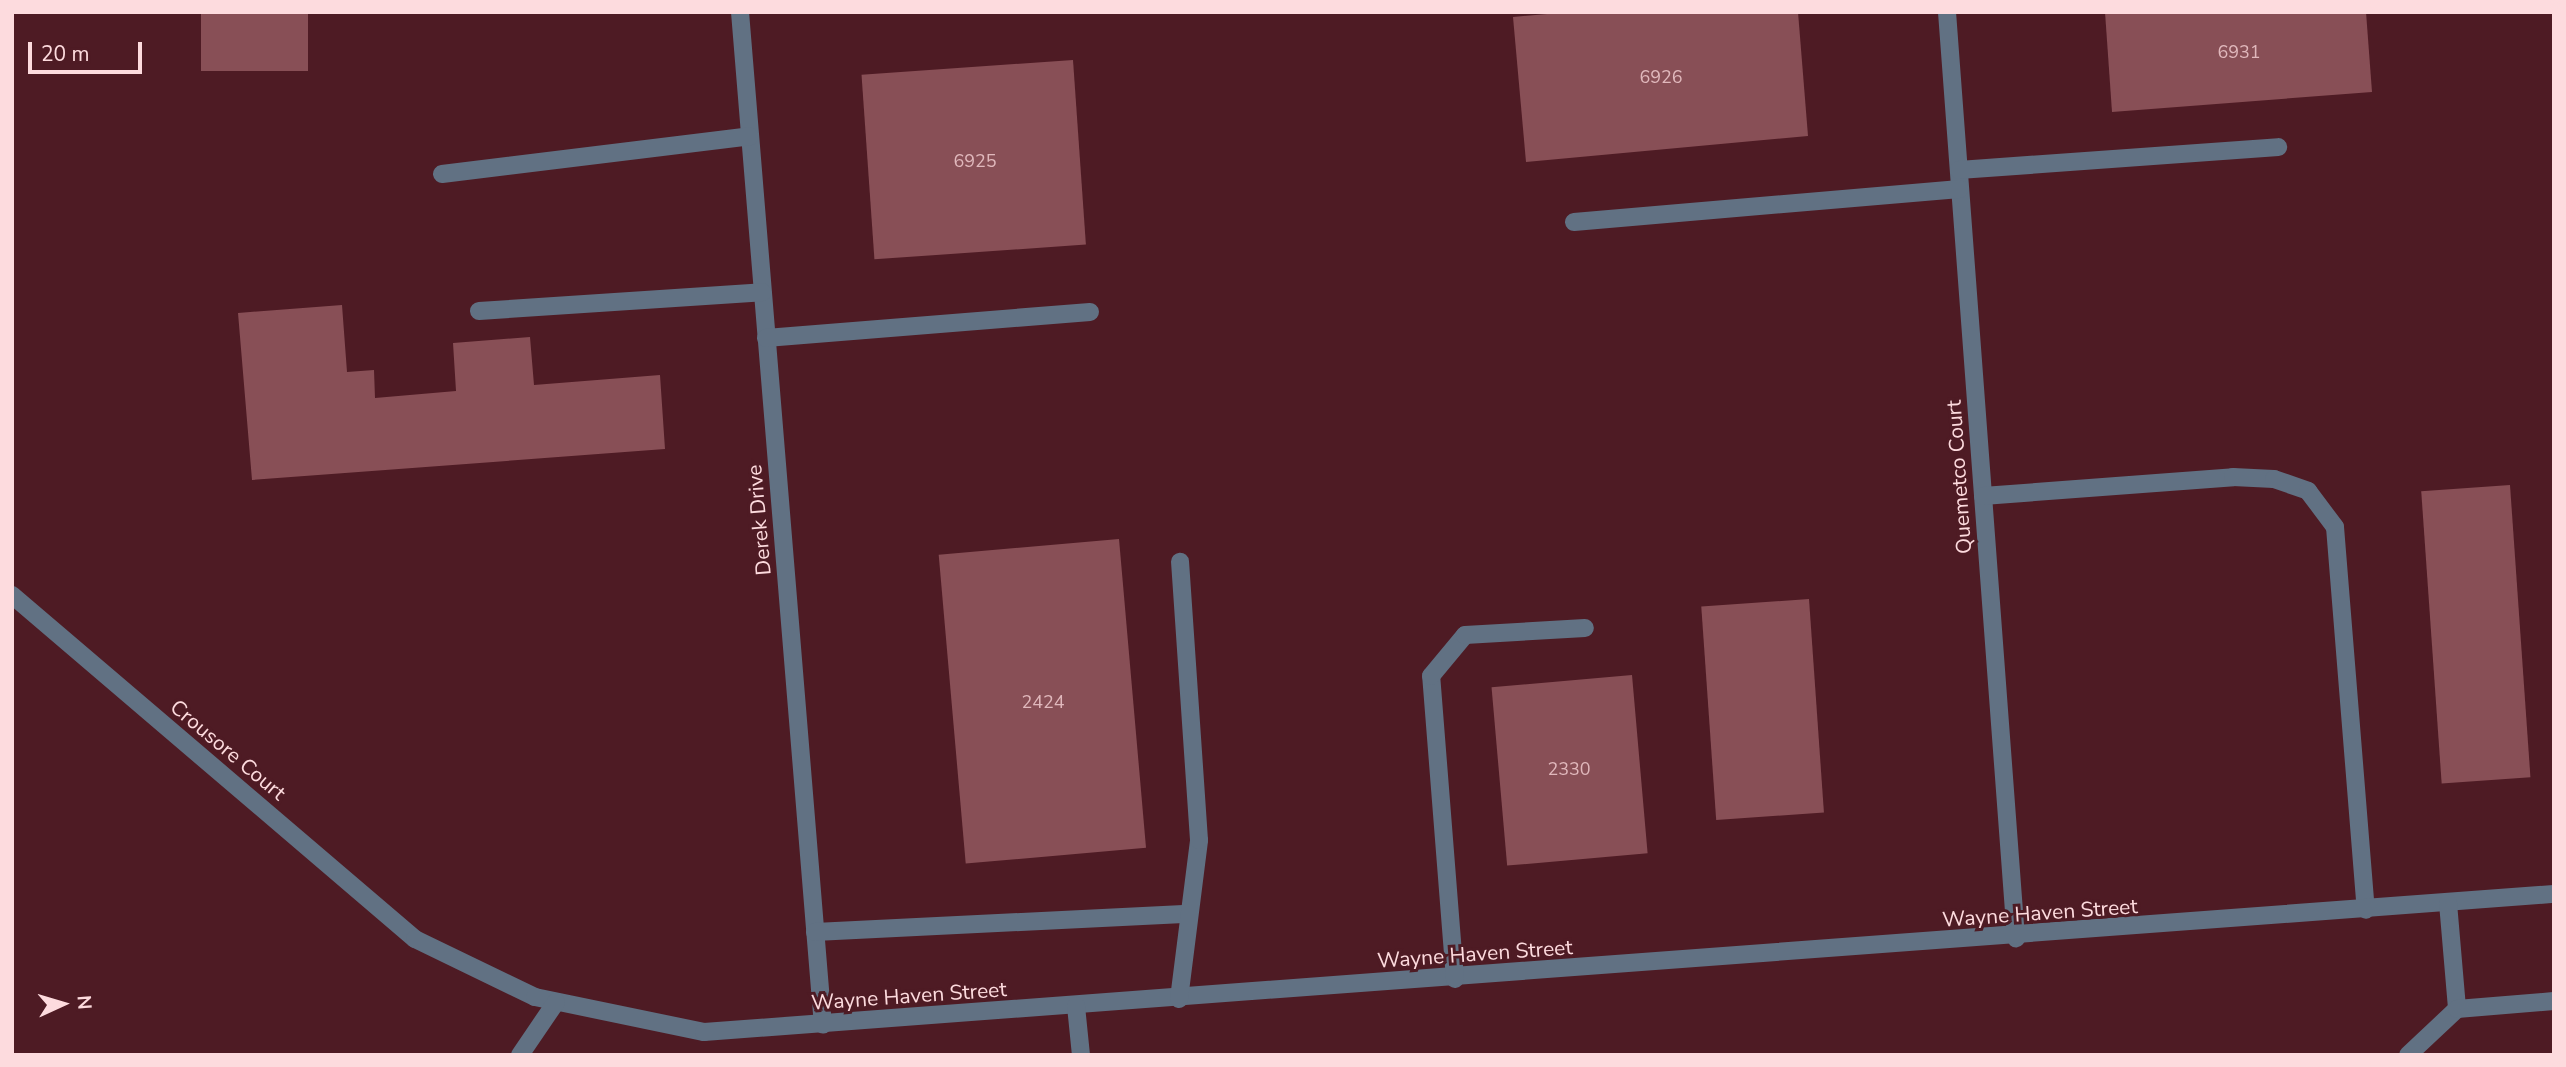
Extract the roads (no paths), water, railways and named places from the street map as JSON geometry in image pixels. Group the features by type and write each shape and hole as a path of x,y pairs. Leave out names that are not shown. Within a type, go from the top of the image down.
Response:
{"street":[{"name":"Derek Drive","path":"740,12 823,1025"},
{"name":"Quemetco Court","path":"1947,12 2015,938"},
{"path":"442,174 750,136"},
{"path":"1959,170 2278,147"},
{"path":"1574,222 1960,189"},
{"path":"478,311 762,292"},
{"path":"766,338 1090,312"},
{"path":"1983,496 2233,477 2274,479 2308,491 2335,527 2367,909"},
{"path":"1179,999 1199,840 1180,562"},
{"name":"Crousore Court","path":"12,595 415,939"},
{"path":"1455,979 1432,676 1465,635 1585,628"},
{"name":"Wayne Haven Street","path":"415,939 556,1002 704,1032 2015,938 2554,894"},
{"path":"2448,903 2457,1009"},
{"path":"816,932 1189,914"},
{"path":"2408,1055 2457,1009 2554,1001"},
{"path":"520,1055 556,1002"},
{"path":"1076,1006 1081,1055"}]}
